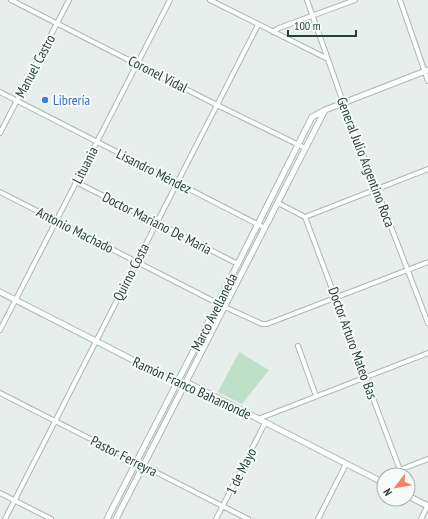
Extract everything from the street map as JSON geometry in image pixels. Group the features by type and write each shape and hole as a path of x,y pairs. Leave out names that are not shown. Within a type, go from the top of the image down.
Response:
{"street":[{"name":"Coronel Vidal","path":"11,0 305,148"},
{"name":"Manuel Castro","path":"0,133 69,0"},
{"name":"Lituania","path":"0,330 96,141 170,0"},
{"path":"210,0 217,2 328,60"},
{"name":"General Julio Argentino Roca","path":"307,0 328,60 428,323"},
{"path":"273,32 279,28 355,0"},
{"path":"400,0 426,70 428,81"},
{"name":"Quirno Costa","path":"5,519 258,24"},
{"name":"Marco Avellaneda","path":"107,519 312,117 344,102 426,70"},
{"name":"Lisandro Méndez","path":"0,92 265,228"},
{"name":"Marco Avellaneda","path":"116,519 325,110"},
{"path":"278,203 305,217 428,169"},
{"name":"Doctor Mariano De María","path":"76,182 238,264"},
{"name":"Antonio Machado","path":"0,192 257,323 267,324 336,298"},
{"name":"Doctor Arturo Mateo Bas","path":"305,217 399,467"},
{"path":"336,298 428,262"},
{"name":"Ramón Franco Bahamonde","path":"0,292 174,381 185,383 375,479"},
{"path":"298,346 316,396"},
{"path":"258,419 428,353"},
{"name":"Pastor Ferreyra","path":"0,393 248,519"},
{"name":"1 de Mayo","path":"216,519 265,423"},
{"path":"408,467 428,460"},
{"path":"318,519 346,464"},
{"path":"0,493 51,519"},
{"path":"416,500 428,506 421,519"}],"green space":[{"path":"239,352 269,370 242,404 218,392"}],"place":[{"name":"Librería","path":"45,100"}]}
